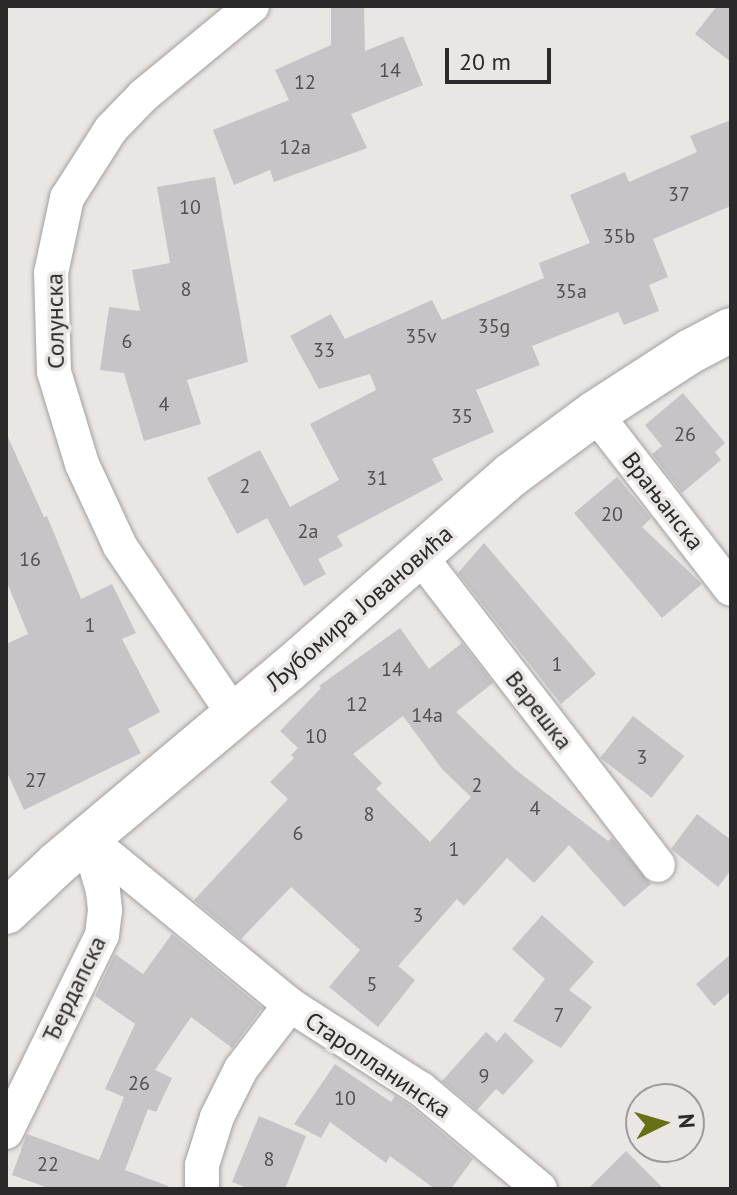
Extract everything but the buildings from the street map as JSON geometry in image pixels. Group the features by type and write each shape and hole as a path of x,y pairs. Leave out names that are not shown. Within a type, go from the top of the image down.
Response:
{"street":[{"name":"Солунска","path":"235,716 120,546 82,464 54,372 51,273 67,198 111,129 144,95 252,6"},
{"name":"Љубомира Јовановића","path":"6,912 511,475 595,413 691,351 731,330"},
{"name":"Врањанска","path":"595,413 731,589"},
{"name":"Варешка","path":"420,556 658,865"},
{"name":"Старопланинска","path":"88,839 290,1005 421,1089 540,1189"},
{"name":"Ђердапска","path":"6,1132 102,935 105,910 103,891 88,839"},
{"name":"Старопланинска","path":"202,1189 202,1165 217,1117 241,1069 290,1005"}]}
